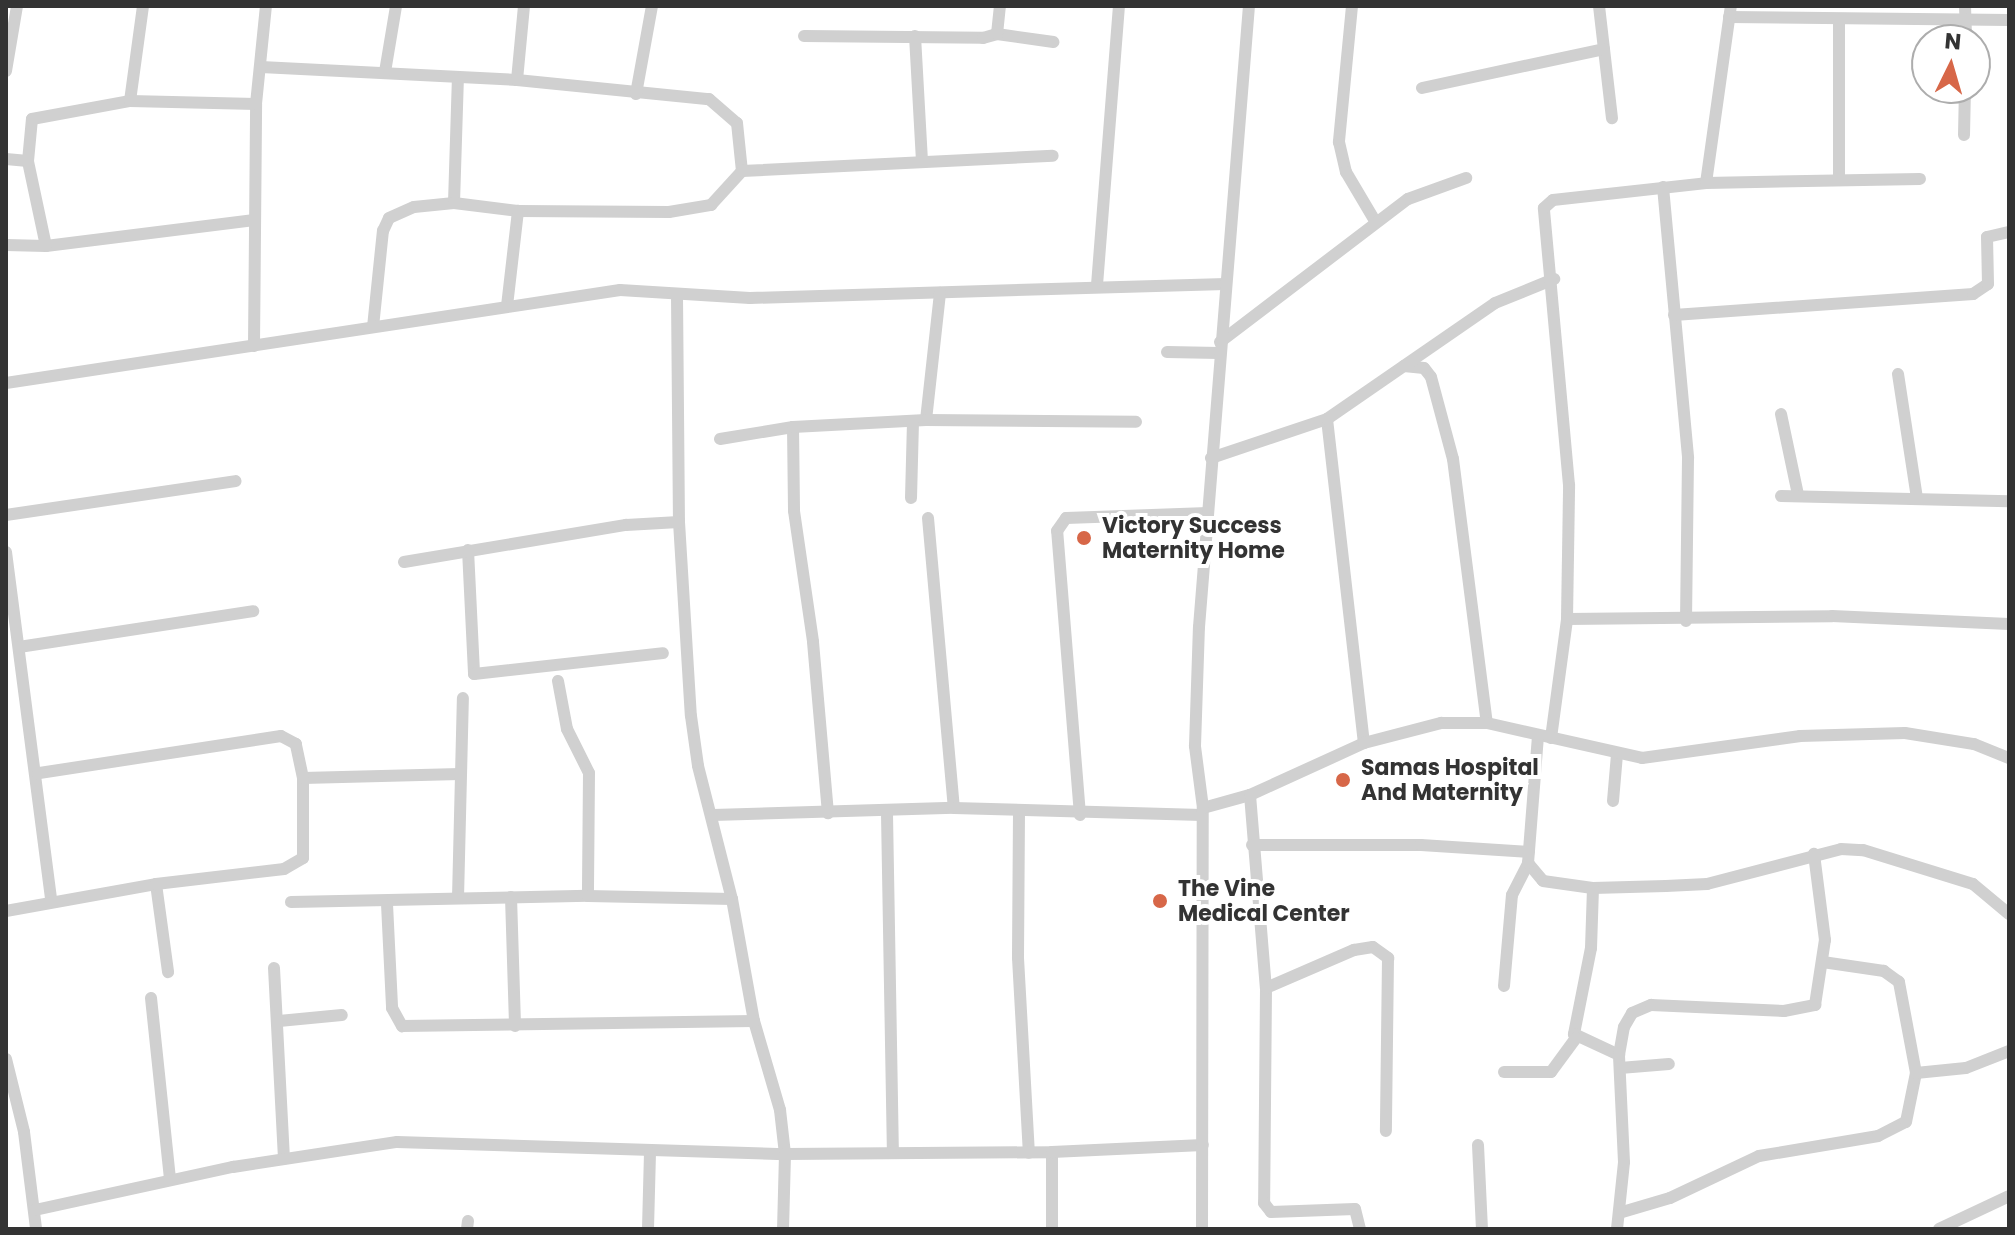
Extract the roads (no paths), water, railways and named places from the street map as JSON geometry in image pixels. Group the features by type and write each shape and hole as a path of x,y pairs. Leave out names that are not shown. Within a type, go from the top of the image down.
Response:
{"street":[{"path":"6,71 17,6"},
{"path":"130,101 143,6"},
{"path":"254,346 256,104 266,6"},
{"path":"385,72 396,6"},
{"path":"517,80 524,6"},
{"path":"636,94 652,6"},
{"path":"997,34 1000,6"},
{"path":"1097,285 1119,6"},
{"path":"1202,1229 1203,812 1195,746 1211,458 1249,6"},
{"path":"1352,6 1339,142 1346,172 1375,221"},
{"path":"1599,6 1612,118"},
{"path":"1706,183 1730,11 1839,19 1966,11 2009,20"},
{"path":"1839,19 1839,177"},
{"path":"804,36 997,34 1053,42"},
{"path":"915,36 922,162"},
{"path":"1422,88 1604,49"},
{"path":"261,67 517,80 709,99 730,112 742,138 742,171"},
{"path":"454,203 458,78"},
{"path":"46,246 28,161 32,119 130,101 256,104"},
{"path":"1964,135 1965,104"},
{"path":"373,327 383,231 389,218 414,207 454,203 518,211 702,209 742,171 1053,156"},
{"path":"6,159 28,161"},
{"path":"1504,986 1512,895 1528,858 1544,736 1567,619 1569,485 1554,279 1544,208 1548,203 1706,183 1839,177 1920,179"},
{"path":"1167,352 1220,347 1375,221 1408,199 1466,178"},
{"path":"1663,187 1688,458 1686,621"},
{"path":"507,306 518,211"},
{"path":"6,245 46,246 254,220"},
{"path":"1674,315 1973,294 1988,284 1987,237 2009,232"},
{"path":"1211,458 1327,419 1495,303 1554,279"},
{"path":"6,383 620,290 652,288 677,296 940,293 1097,285 1226,284"},
{"path":"911,498 919,420 940,293"},
{"path":"677,296 679,522 691,716 698,766 732,899 754,1021 780,1110 785,1154 783,1229"},
{"path":"1404,366 1424,368 1431,377 1453,459 1487,723"},
{"path":"1898,374 1917,498"},
{"path":"1781,414 1798,495"},
{"path":"1327,419 1364,743"},
{"path":"720,439 793,427 919,420 1136,422"},
{"path":"793,427 794,511 813,642 828,813"},
{"path":"6,515 235,481"},
{"path":"1781,496 2009,501"},
{"path":"1080,815 1057,531 1066,518 1208,513"},
{"path":"928,518 954,808"},
{"path":"404,562 626,525 679,522"},
{"path":"468,550 474,674 663,653"},
{"path":"6,552 38,773 51,900"},
{"path":"19,647 253,611"},
{"path":"1567,619 1686,621 1832,616 2009,624"},
{"path":"558,681 567,729 589,773 588,896"},
{"path":"458,898 463,698"},
{"path":"713,815 887,814 954,808 1080,815 1203,812 1250,795 1364,743 1428,725 1487,723 1617,754 1661,757 1800,736 1905,733 1974,744 2009,758"},
{"path":"6,911 51,900 297,865 304,854 303,778 296,744 281,736 38,773"},
{"path":"1613,801 1617,754"},
{"path":"303,778 460,774"},
{"path":"1250,795 1266,988 1266,1209 1355,1209 1360,1229"},
{"path":"1019,812 1018,958 1029,1153"},
{"path":"887,814 893,1152"},
{"path":"1252,845 1421,845 1528,858 1543,881 1593,888 1707,884 1814,854 1863,850 1973,884 2009,914"},
{"path":"1617,1229 1625,1136 1620,1061 1624,1027 1639,1008 1809,1010 1815,1005 1823,962 1824,919 1814,854"},
{"path":"156,884 168,972"},
{"path":"1593,888 1591,948 1573,1029 1576,1038 1620,1061 1669,1064"},
{"path":"291,902 387,904 458,898 588,896 732,899"},
{"path":"511,897 515,1026"},
{"path":"387,904 397,1022 515,1026 754,1021"},
{"path":"1266,988 1354,950 1373,947 1388,958 1386,1131"},
{"path":"1619,1213 1670,1198 1759,1156 1894,1133 1906,1122 1916,1073 1899,982 1884,971 1823,962"},
{"path":"274,968 284,1159"},
{"path":"151,998 170,1179"},
{"path":"279,1021 342,1015"},
{"path":"1504,1072 1551,1072 1576,1038"},
{"path":"1916,1073 1966,1068 2009,1051"},
{"path":"6,1059 36,1229"},
{"path":"35,1210 170,1179 397,1142 650,1153 785,1154 1029,1153 1203,1145"},
{"path":"1478,1145 1482,1229"},
{"path":"1052,1152 1052,1229"},
{"path":"648,1229 650,1153"},
{"path":"1939,1229 2009,1196"}],"place":[{"name":"Victory Success Maternity Home","path":"1084,538"},
{"name":"Samas Hospital And Maternity","path":"1343,780"},
{"name":"The Vine Medical Center","path":"1160,901"}]}
